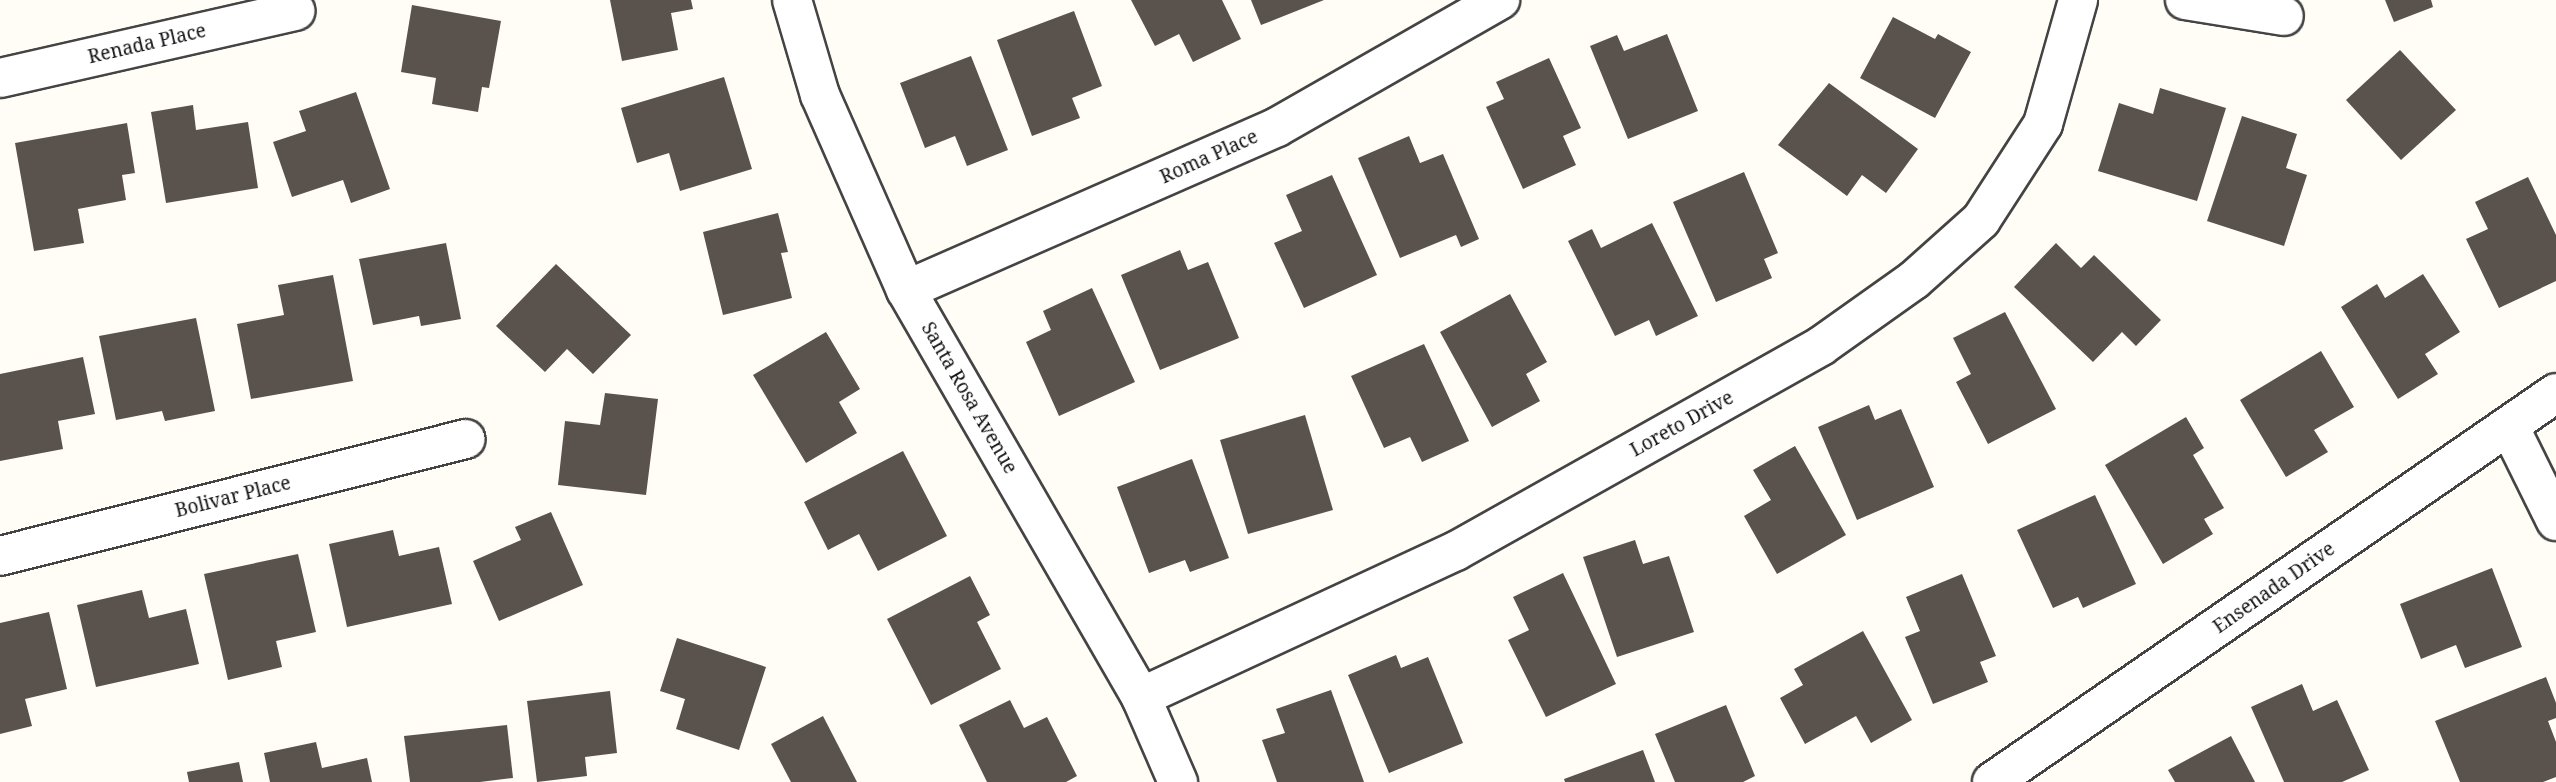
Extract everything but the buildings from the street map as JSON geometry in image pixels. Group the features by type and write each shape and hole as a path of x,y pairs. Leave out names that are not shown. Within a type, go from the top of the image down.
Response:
{"street":[{"name":"Santa Rosa Avenue","path":"792,0 820,95 906,290 1141,697 1178,782"},
{"name":"Roma Place","path":"906,290 1277,127 1500,0"},
{"name":"Loreto Drive","path":"1141,697 1456,551 1821,346 1914,279 1980,220 2043,124 2078,0"},
{"path":"2185,0 2284,16"},
{"name":"Renada Place","path":"0,78 295,11"},
{"name":"Ensenada Drive","path":"1992,782 2556,393"},
{"path":"2509,426 2556,521"},
{"name":"Bolivar Place","path":"0,555 466,439"}]}
